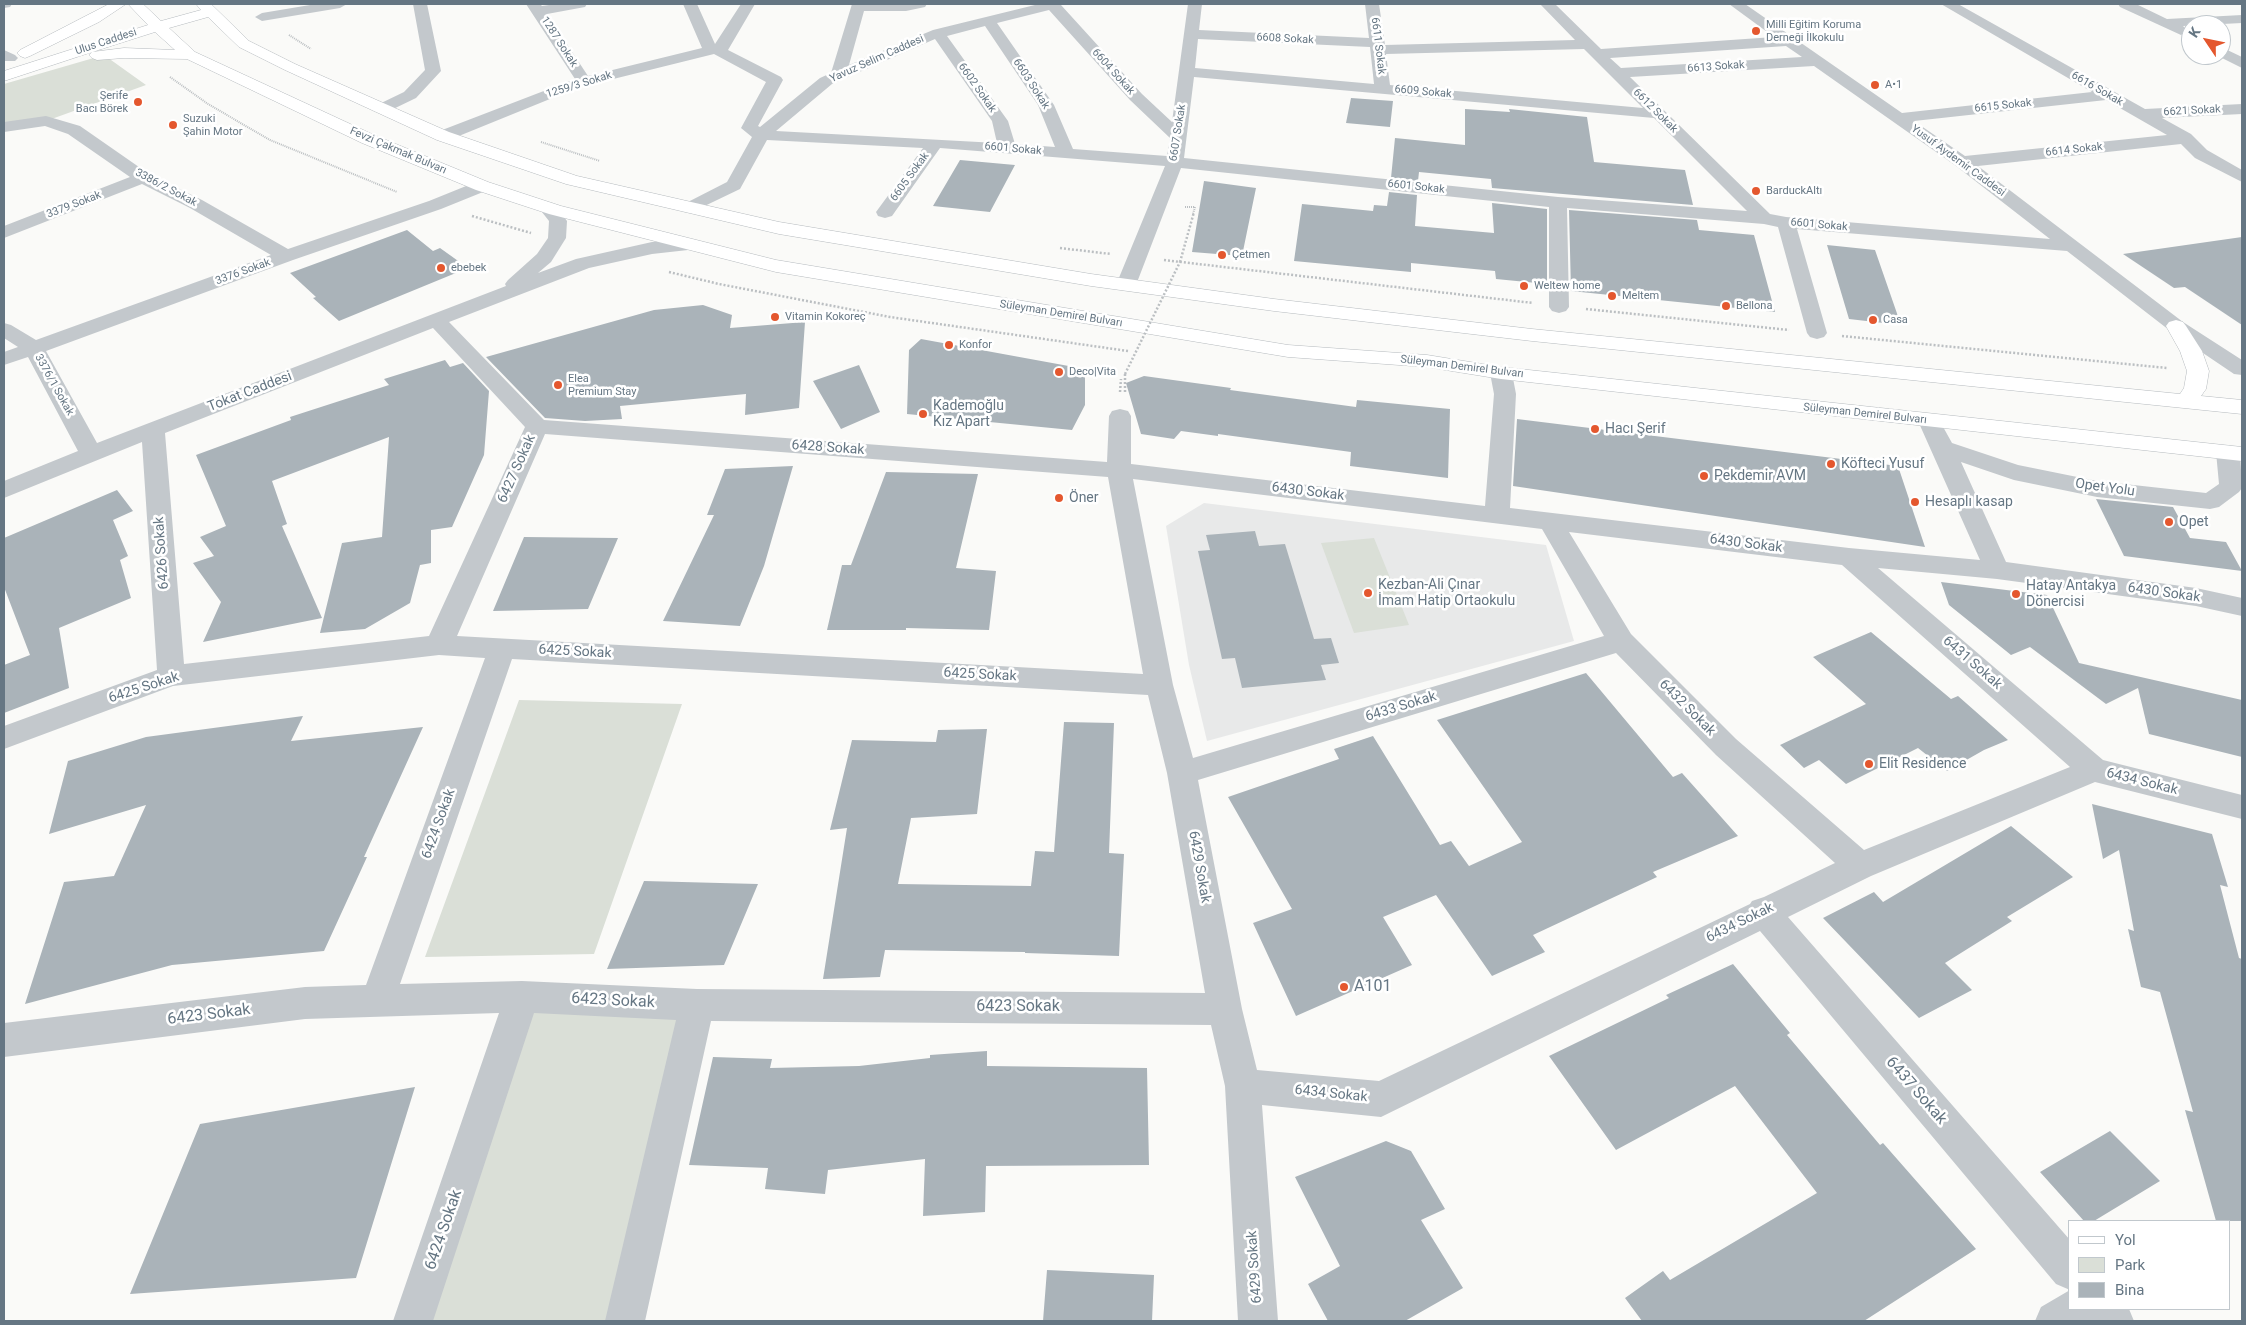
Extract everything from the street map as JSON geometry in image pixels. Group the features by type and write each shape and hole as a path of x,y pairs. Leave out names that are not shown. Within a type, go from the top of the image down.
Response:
{"main road":[{"path":"10,57 81,26 119,4"},
{"path":"206,8 244,44 381,109 487,153 572,180 779,228 1126,285 1274,305 1532,335 2242,407"},
{"name":"Ulus Caddesi","path":"4,76 34,66 145,15 206,8"},
{"name":"Ulus Caddesi","path":"10,57 164,9"},
{"name":"Fevzi Çakmak Bulvarı","path":"145,15 190,55 368,139 482,186 547,207 688,244"},
{"path":"34,66 114,53 190,55"},
{"name":"Süleyman Demirel Bulvarı","path":"688,244 776,266 1288,351 1427,361 1501,373 2238,454"},
{"path":"2176,326 2191,351 2198,371 2195,389 2185,402"}],"street":[{"path":"262,17 340,4"},
{"path":"381,109 410,95 433,71 420,4"},
{"path":"536,8 580,4"},
{"path":"690,4 715,49 775,80 749,128 761,135"},
{"path":"715,49 748,4"},
{"path":"838,76 858,5 906,7 920,4"},
{"name":"Yavuz Selim Caddesi","path":"690,208 734,185 761,135 826,81 988,12 1008,15 1054,4"},
{"name":"6604 Sokak","path":"1054,4 1136,97 1177,136"},
{"name":"6607 Sokak","path":"1126,285 1175,162 1195,4"},
{"name":"6611 Sokak","path":"1372,4 1384,89"},
{"name":"6612 Sokak","path":"1547,4 1764,218"},
{"name":"Yusuf Aydemir Caddesi","path":"1736,4 1962,162 2176,326 2242,370"},
{"name":"6616 Sokak","path":"1948,4 2185,138 2201,154 2242,177"},
{"path":"2125,4 2181,31"},
{"name":"1287 Sokak","path":"536,8 584,81"},
{"name":"6603 Sokak","path":"988,12 1046,106 1066,153"},
{"path":"2165,23 2242,19"},
{"name":"6602 Sokak","path":"938,33 1000,121 1007,148"},
{"name":"6608 Sokak","path":"1192,34 1377,46 1593,49"},
{"name":"6613 Sokak","path":"1593,49 1788,41"},
{"name":"1259/3 Sokak","path":"443,136 584,81 715,49"},
{"name":"6613 Sokak","path":"1618,73 1815,60"},
{"name":"6609 Sokak","path":"1187,72 1659,114"},
{"name":"6615 Sokak","path":"1898,118 2107,95"},
{"name":"6621 Sokak","path":"2142,114 2242,109"},
{"name":"3386/2 Sokak","path":"4,127 46,122 74,130 143,178 196,204 286,256"},
{"name":"6601 Sokak","path":"761,135 935,143 1175,162 1558,202 1764,218 1786,223 2070,246"},
{"name":"6614 Sokak","path":"1962,162 2185,138"},
{"name":"6605 Sokak","path":"885,212 935,143"},
{"path":"2201,154 2242,156"},
{"name":"3379 Sokak","path":"4,232 143,178"},
{"name":"3376 Sokak","path":"4,359 286,256 435,205 482,186"},
{"path":"1558,202 1560,306"},
{"path":"498,297 544,258 557,238 558,221 547,207"},
{"path":"1786,223 1817,334"},
{"name":"Tokat Caddesi","path":"4,490 91,453 591,261 645,249 688,244"},
{"name":"6427 Sokak","path":"437,321 537,426 439,645"},
{"name":"3376/1 Sokak","path":"4,330 34,348 91,453"},
{"path":"1497,514 1504,394 1501,373"},
{"name":"6429 Sokak","path":"1120,416 1119,470 1158,685 1182,773 1225,1009 1243,1086 1258,1321"},
{"path":"1928,421 1943,448 1996,570"},
{"name":"6428 Sokak","path":"537,426 1119,470"},
{"name":"6426 Sokak","path":"153,429 171,676"},
{"name":"Opet Yolu","path":"1943,448 2014,472 2097,489 2210,501 2232,487 2238,454"},
{"name":"6430 Sokak","path":"1119,470 1849,557 1996,570 2196,597 2242,607"},
{"name":"6432 Sokak","path":"1550,521 1620,641 1726,747 1860,866"},
{"name":"6431 Sokak","path":"1849,557 2094,770"},
{"name":"6433 Sokak","path":"1182,773 1620,641"},
{"name":"6425 Sokak","path":"4,738 171,676 439,645 1158,685"},
{"name":"6424 Sokak","path":"377,1000 502,648"},
{"name":"6434 Sokak","path":"1243,1086 1381,1099 1763,911 1860,866 2094,770 2242,807"},
{"name":"6437 Sokak","path":"1763,911 2068,1268"},
{"name":"6424 Sokak","path":"413,1321 522,997"},
{"name":"6423 Sokak","path":"4,1040 305,1003 377,1000 522,997 697,1005 1225,1009"},
{"path":"625,1321 697,1005"},
{"path":"2055,1321 2072,1310"},
{"path":"2104,1310 2114,1321"}],"path":[{"path":"262,17 312,50"},
{"path":"540,142 603,162"},
{"path":"1125,374 1180,262 1195,207 1183,207"},
{"path":"1058,248 1817,334 2198,371"}],"shaded area":[{"name":"Kezban-Ali Çınar İmam Hatip Ortaokulu","path":"1204,503 1546,545 1574,641 1207,741 1189,665 1166,526"}],"green space":[{"path":"104,55 146,85 46,121 10,126 4,121 4,84"},
{"path":"1374,538 1409,625 1354,633 1321,543"},
{"path":"519,700 682,704 594,954 425,957"},
{"path":"522,997 697,1005 613,1321 427,1321"}],"building":[{"path":"1351,98 1393,101 1390,127 1346,123"},
{"path":"1465,109 1510,112 1509,109 1587,117 1594,162 1685,170 1693,205 1492,188 1491,179 1419,172 1418,181 1391,178 1395,138 1465,145"},
{"path":"960,160 1015,165 990,212 933,206"},
{"path":"1204,181 1256,188 1242,256 1192,252"},
{"path":"1389,192 1417,195 1415,226 1494,233 1492,203 1547,209 1547,284 1496,279 1495,271 1411,263 1411,272 1294,261 1302,204 1373,211 1374,205 1387,206"},
{"path":"1569,210 1697,220 1699,230 1754,235 1775,312 1571,291"},
{"path":"407,230 433,251 440,248 468,268 339,321 313,298 316,297 290,273"},
{"path":"2242,237 2242,325 2185,287 2174,288 2123,254"},
{"path":"1827,245 1875,250 1901,325 1849,319"},
{"path":"703,305 732,315 730,328 805,322 799,408 745,415 746,394 620,406 622,419 585,421 545,418 486,357 654,310"},
{"path":"921,339 1085,369 1085,405 1072,430 907,414 909,350"},
{"path":"445,360 450,367 463,363 489,391 484,455 452,527 431,530 431,563 420,565 410,603 365,629 320,633 342,543 382,537 389,437 272,481 287,524 282,526 322,618 203,642 221,602 193,563 214,556 200,537 226,526 196,455 291,420 290,417 389,385 384,379"},
{"path":"859,365 880,412 841,429 813,381"},
{"path":"1144,376 1356,407 1357,400 1450,409 1448,478 1350,466 1351,452 1218,434 1218,436 1181,431 1174,439 1141,434 1126,383"},
{"name":"Pekdemir AVM","path":"1517,419 1898,466 1925,547 1513,486"},
{"path":"793,466 764,566 740,626 663,621 714,515 707,515 725,469"},
{"path":"886,472 978,474 956,568 996,571 989,630 906,628 906,630 827,630 842,565 851,565"},
{"path":"117,490 133,511 113,520 128,556 120,560 131,598 59,628 69,688 4,713 4,665 30,655 4,587 4,538"},
{"path":"2096,499 2173,507 2190,538 2226,542 2242,571 2124,556"},
{"path":"1255,531 1259,546 1285,544 1314,639 1331,638 1339,663 1321,665 1326,680 1242,688 1235,658 1222,659 1198,551 1210,550 1206,535"},
{"path":"524,537 618,538 588,609 493,611"},
{"path":"1941,582 2047,595 2079,663 2242,700 2242,757 2149,734 2138,688 2106,704 2030,647 2011,655 1949,605"},
{"path":"1871,632 1951,699 1958,696 2008,740 1984,750 1947,771 1918,748 1846,784 1819,760 1804,768 1780,745 1866,704 1813,657"},
{"path":"1586,673 1673,777 1682,773 1738,836 1653,872 1657,877 1533,935 1545,952 1492,976 1436,895 1383,917 1412,965 1296,1016 1253,923 1292,909 1228,797 1339,759 1334,749 1373,736 1440,845 1451,841 1469,866 1522,842 1437,720"},
{"path":"303,716 291,741 423,727 324,951 172,965 25,1004 64,882 114,876 146,805 49,834 68,761 146,737"},
{"path":"1064,722 1114,723 1109,853 1124,854 1119,956 1025,952 885,950 880,977 823,979 847,828 830,830 852,740 936,742 938,730 987,729 977,814 911,818 898,884 1031,886 1035,851 1054,852"},
{"path":"2092,804 2212,834 2228,887 2220,885 2239,958 2242,959 2242,1221 2216,1220 2185,1110 2193,1112 2160,992 2141,987 2128,929 2134,931 2119,850 2103,859"},
{"path":"2011,826 2073,877 2007,917 2012,921 1945,963 1972,990 1919,1018 1823,918 1874,892 1883,902"},
{"path":"644,881 758,884 724,965 607,969"},
{"path":"1733,964 1790,1033 1787,1035 1880,1145 1883,1143 1976,1249 1864,1321 1642,1321 1625,1298 1663,1271 1670,1280 1817,1193 1735,1086 1616,1150 1549,1056 1669,998 1666,995"},
{"path":"987,1051 987,1066 1147,1068 1149,1165 986,1166 985,1212 923,1216 925,1159 828,1170 825,1194 765,1189 768,1168 689,1165 713,1057 772,1059 770,1068 859,1066 930,1058 930,1055"},
{"path":"415,1087 356,1278 130,1294 200,1124"},
{"path":"2110,1131 2160,1181 2096,1220 2083,1220 2040,1172"},
{"path":"1386,1141 1411,1151 1445,1209 1421,1220 1463,1288 1405,1321 1328,1321 1308,1284 1340,1266 1295,1177"},
{"path":"1047,1270 1154,1275 1152,1321 1043,1321"}],"place":[{"name":"Milli Eğitim Koruma Derneği İlkokulu","path":"1756,31"},
{"name":"A•1","path":"1875,85"},
{"name":"Şerife Bacı Börek","path":"138,102"},
{"name":"Suzuki Şahin Motor","path":"173,125"},
{"name":"BarduckAltı","path":"1756,191"},
{"name":"Çetmen","path":"1222,255"},
{"name":"ebebek","path":"441,268"},
{"name":"Weltew home","path":"1524,286"},
{"name":"Meltem","path":"1612,296"},
{"name":"Bellona","path":"1726,306"},
{"name":"Vitamin Kokoreç","path":"775,317"},
{"name":"Casa","path":"1873,320"},
{"name":"Konfor","path":"949,345"},
{"name":"Deco|Vita","path":"1059,372"},
{"name":"Elea Premium Stay","path":"558,385"},
{"name":"Kademoğlu Kız Apart","path":"923,414"},
{"name":"Hacı Şerif","path":"1595,429"},
{"name":"Köfteci Yusuf","path":"1831,464"},
{"name":"Pekdemir AVM","path":"1704,476"},
{"name":"Öner","path":"1059,498"},
{"name":"Hesaplı kasap","path":"1915,502"},
{"name":"Opet","path":"2169,522"},
{"name":"Kezban-Ali Çınar İmam Hatip Ortaokulu","path":"1368,593"},
{"name":"Hatay Antakya Dönercisi","path":"2016,594"},
{"name":"Elit Residence","path":"1869,764"},
{"name":"A101","path":"1344,987"}]}
